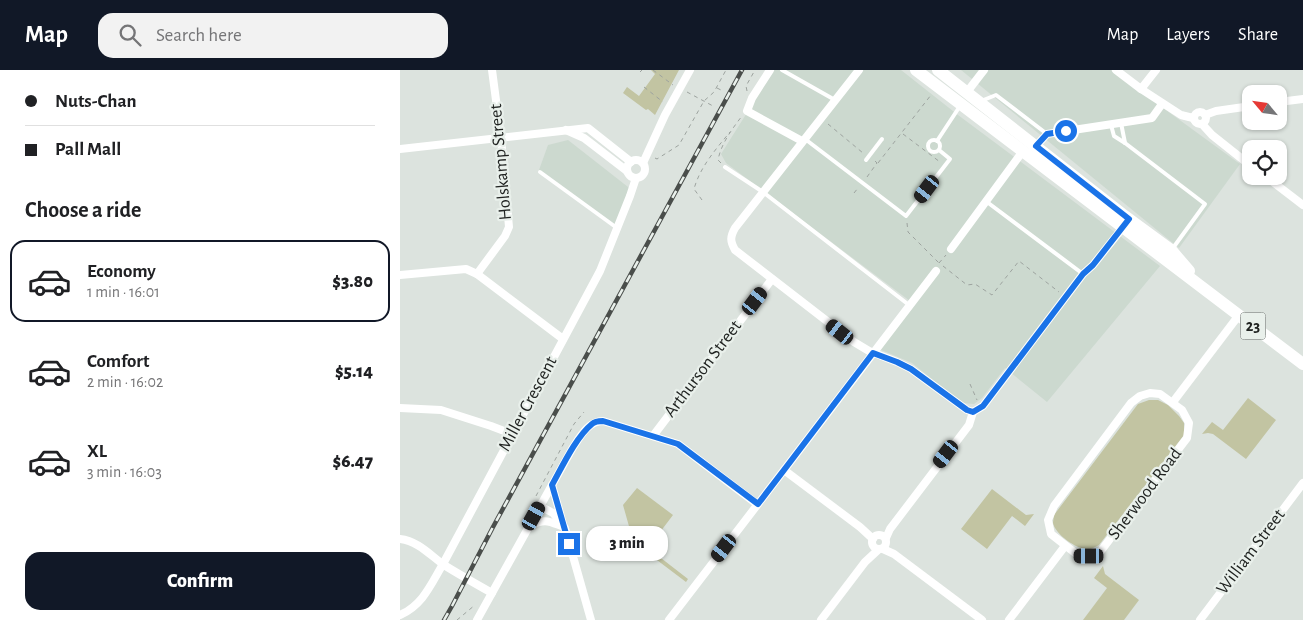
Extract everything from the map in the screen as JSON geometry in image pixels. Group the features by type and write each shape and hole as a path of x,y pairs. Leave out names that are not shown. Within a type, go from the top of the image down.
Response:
{"main road":[{"name":"23","path":"916,70 1023,152 1126,223 1168,255 1204,288 1303,364"},
{"name":"23","path":"938,70 1036,146 1126,223"},
{"path":"961,104 967,92"}],"street":[{"name":"Holskamp Street","path":"477,274 505,236 509,227 501,138 492,70"},
{"path":"642,163 677,87 690,70"},
{"path":"770,70 752,98 747,111 803,140"},
{"path":"859,70 730,236 731,243 735,250 854,342 871,353 911,369 970,411"},
{"path":"967,92 984,70"},
{"path":"1116,70 1181,116 1193,118 1197,124 1202,124 1212,135 1242,159"},
{"path":"1141,89 1156,70"},
{"path":"1288,101 1303,99"},
{"path":"1036,146 1047,134 1152,118 1162,104"},
{"path":"1205,115 1216,111 1242,107"},
{"path":"1193,118 1198,112 1202,112 1205,115"},
{"path":"1202,124 1206,120 1205,115"},
{"path":"400,149 588,128 631,162"},
{"path":"566,130 584,138 627,171 629,175 639,178 645,169 642,163 637,160 628,165 627,171"},
{"path":"951,249 1023,152"},
{"name":"Miller Crescent","path":"400,615 422,600 443,564 600,271 636,178"},
{"path":"1277,185 1303,205"},
{"path":"970,411 983,406 1083,274 1093,265 1126,223"},
{"path":"668,620 937,267"},
{"path":"400,276 466,269 477,274 563,339"},
{"name":"Arthurson Street","path":"653,436 772,279"},
{"path":"1173,402 1238,315"},
{"name":"Sherwood Road","path":"1150,393 1160,394 1173,402 1182,410 1189,423 1187,438 1100,552 1089,556 1079,556 1051,534 1048,520 1054,506 1131,403 1140,396 1150,393"},
{"path":"400,408 441,410 512,434"},
{"path":"821,620 969,425 970,411"},
{"path":"477,620 572,449 583,433 597,421 603,421 678,444 758,504"},
{"path":"784,470 982,620"},
{"name":"William Street","path":"1200,620 1303,483"},
{"path":"552,485 591,620"},
{"path":"540,506 553,514 565,528"},
{"path":"529,526 539,521 546,521 565,528"},
{"path":"400,539 407,540 422,548 491,596"},
{"path":"1009,620 1065,546"}],"lane":[{"path":"782,70 835,100"},
{"path":"979,102 996,95 1047,134"},
{"path":"937,141 961,104"},
{"path":"1121,123 1125,143"},
{"path":"1111,125 1114,136 1205,204 1168,255"},
{"path":"867,158 882,139"},
{"path":"803,140 906,216 950,159 938,150"},
{"path":"937,141 930,141 928,148 933,152 938,150"},
{"path":"937,141 940,146 938,150"},
{"path":"726,168 763,192 909,305"},
{"path":"540,172 617,228"},
{"path":"986,201 1083,274"}],"path":[{"path":"653,70 677,87 713,106"},
{"path":"655,158 679,145 704,102 714,92 726,70"},
{"path":"747,93 746,86 755,70"},
{"path":"644,87 669,107"},
{"path":"717,87 722,90"},
{"path":"854,193 932,94"},
{"path":"702,200 694,189 696,180 707,161 747,111"},
{"path":"827,123 867,158 878,163"},
{"path":"726,168 718,160 719,151 734,126"},
{"path":"902,133 945,166"},
{"path":"906,216 908,232 937,267 967,285 975,284 992,295 1019,261 1066,297"},
{"path":"937,267 951,249"},
{"path":"970,384 977,401"},
{"path":"457,620 479,602 491,596"}],"shaded area":[{"path":"774,70 901,70 1160,266 1047,402 1005,368 982,398 974,404 962,403 912,363 879,349 914,304 726,163 721,154"},
{"path":"961,70 1111,70 1240,164 1179,248"},
{"path":"568,140 630,189 615,226 539,170 548,145"}],"green space":[{"path":"651,70 679,70 655,115 623,93 627,87 639,96 655,74"},
{"path":"1248,398 1276,420 1246,459 1213,434 1202,434 1212,422 1223,430"},
{"path":"1149,400 1158,400 1168,405 1179,416 1184,423 1184,435 1099,545 1088,549 1078,547 1058,532 1053,523 1054,515 1138,404"},
{"path":"637,488 673,515 648,548 688,579 686,582 645,551 638,558 623,505"},
{"path":"992,489 1026,515 1034,514 1025,526 1012,516 987,549 961,529"},
{"path":"1103,566 1105,574 1139,600 1124,620 1083,620 1107,588 1094,578"}],"railway":[{"path":"444,620 742,70"}],"route":[{"path":"569,544 552,485 583,433 597,421 603,421 678,444 758,504 873,353 911,369 967,410 973,412 983,406 1083,274 1093,265 1129,219 1036,146 1047,134 1066,131"}]}
